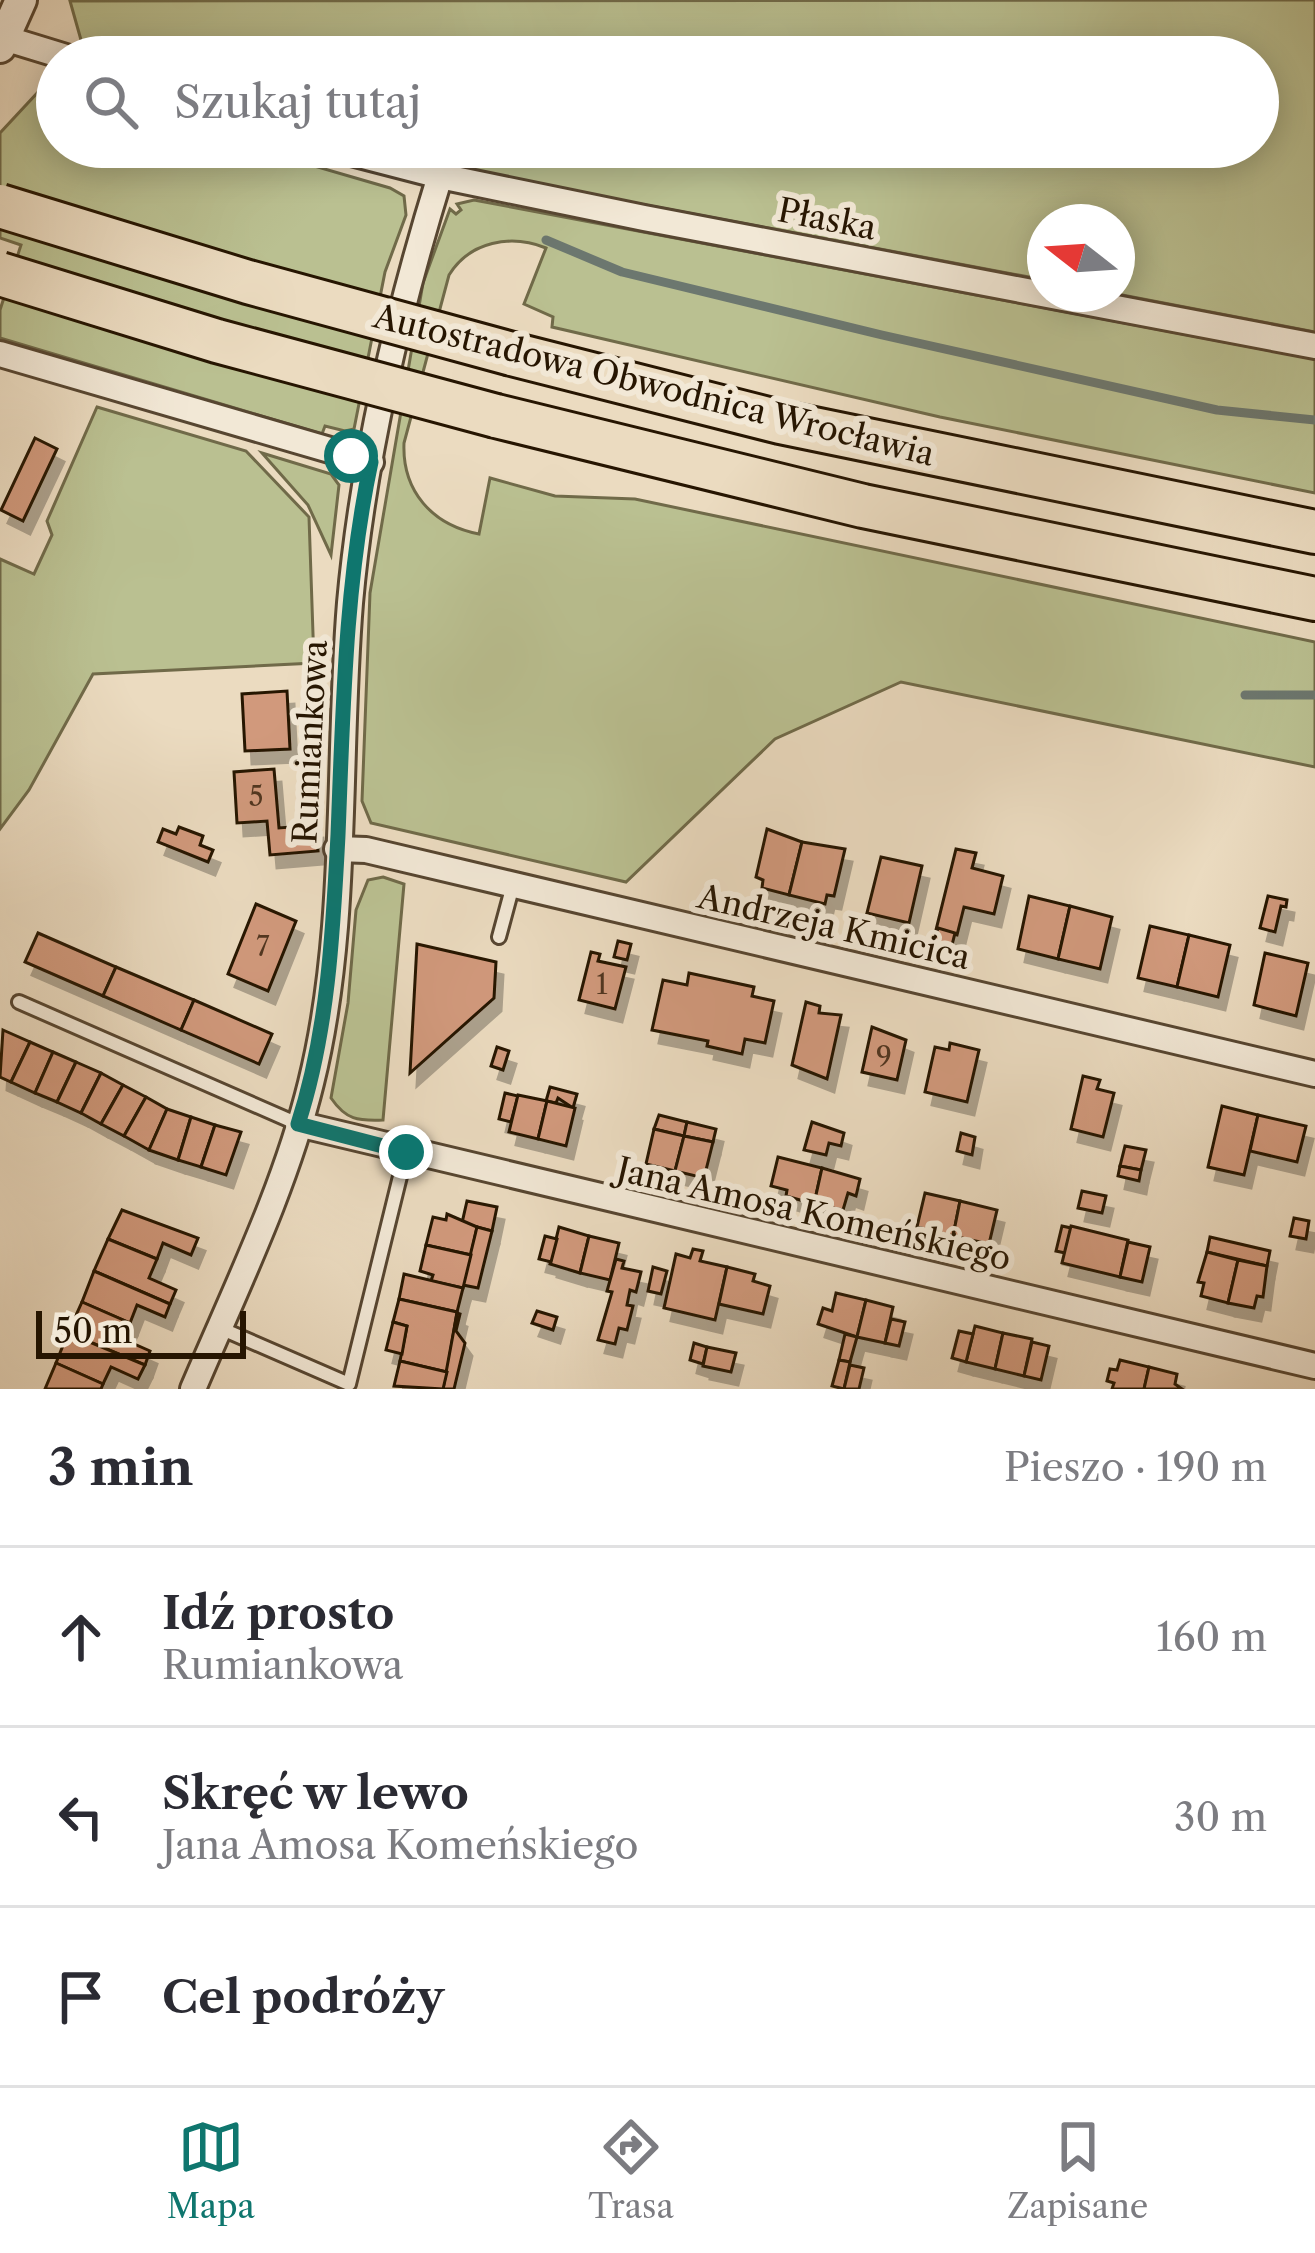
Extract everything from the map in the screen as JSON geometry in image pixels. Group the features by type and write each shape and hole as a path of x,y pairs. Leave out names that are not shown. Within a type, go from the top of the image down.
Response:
{"highway":[{"name":"Autostradowa Obwodnica Wrocławia","path":"0,206 248,282 780,422 1315,532"},
{"name":"Autostradowa Obwodnica Wrocławia","path":"0,274 217,340 496,416 863,506 1315,599"}],"street":[{"path":"20,0 2,40 36,49"},
{"name":"Płaska","path":"409,168 1315,346"},
{"name":"Rumiankowa","path":"193,1389 285,1166 311,1083 337,849 351,598 390,353 440,176"},
{"path":"0,354 371,462"},
{"name":"Andrzeja Kmicica","path":"337,849 366,850 1315,1074"},
{"name":"Jana Amosa Komeńskiego","path":"298,1124 1315,1366"}],"lane":[{"path":"500,938 514,885"},
{"path":"19,1002 298,1124"},
{"path":"219,1328 349,1384 406,1152"}],"green space":[{"path":"1315,0 1315,332 1135,297 1135,204 1027,204 1027,277 462,168 1279,168 1279,36 80,36 70,1"},
{"path":"36,94 36,168 321,168 404,196 406,215 385,272 354,429 325,426 322,434 0,338 0,310 21,245 0,238 0,133"},
{"path":"474,200 1027,305 1027,312 1066,312 1315,359 1315,493 940,417 552,327 553,317 524,304 546,248 505,241 468,254 449,275 404,443 408,476 423,503 447,523 479,534 490,478 555,496 635,499 1315,642 1315,767 901,682 775,739 626,882 371,823 362,801 370,593 423,283 450,209 456,214 461,210 457,204"},
{"path":"97,407 246,451 309,517 314,663 93,674 29,790 0,829 0,559 34,574 52,535 47,521"},
{"path":"262,453 331,474 339,485 331,555 308,505"},
{"path":"383,877 404,884 383,1120 366,1120 347,1115 331,1098 348,1003 356,910 368,880"}],"building":[{"path":"35,438 57,449 23,521 1,510"},
{"path":"287,691 290,749 245,751 242,694"},
{"path":"274,769 279,828 316,825 318,851 270,855 267,821 237,823 234,772"},
{"path":"179,827 203,836 200,845 213,850 208,862 158,842 163,829 176,834"},
{"path":"767,829 802,842 789,895 762,888 763,880 756,877"},
{"path":"802,842 845,849 834,896 827,895 825,904 789,895"},
{"path":"956,849 976,853 972,868 1003,876 994,914 964,907 957,935 936,930"},
{"path":"881,857 922,866 909,923 867,913"},
{"path":"1029,896 1070,906 1058,959 1018,949"},
{"path":"1268,896 1287,900 1275,932 1260,928"},
{"path":"256,904 296,921 268,991 228,974"},
{"path":"1070,906 1112,917 1100,969 1058,959"},
{"path":"1150,926 1189,935 1177,987 1138,978"},
{"path":"938,928 955,933 950,953 932,948"},
{"path":"38,933 116,967 103,996 25,962"},
{"path":"1189,935 1230,945 1218,997 1177,987"},
{"path":"618,941 631,944 627,960 614,957"},
{"path":"417,944 496,962 494,998 410,1073"},
{"path":"591,952 600,954 598,961 626,967 615,1009 579,1000"},
{"path":"1265,953 1308,963 1296,1016 1254,1005"},
{"path":"116,967 194,1000 181,1030 103,996"},
{"path":"689,973 754,987 752,996 774,1001 765,1043 745,1039 742,1054 707,1046 708,1041 652,1030 663,980 687,985"},
{"path":"194,1000 272,1034 259,1064 181,1030"},
{"path":"806,1002 820,1006 819,1013 841,1015 827,1079 792,1065"},
{"path":"872,1027 906,1040 897,1080 862,1072"},
{"path":"3,1030 30,1042 11,1082 0,1077"},
{"path":"30,1042 53,1052 35,1093 11,1082"},
{"path":"950,1043 979,1050 967,1102 925,1092 935,1047 949,1050"},
{"path":"497,1047 509,1051 503,1070 491,1066"},
{"path":"53,1052 76,1062 57,1102 35,1093"},
{"path":"76,1062 101,1073 81,1113 57,1102"},
{"path":"101,1073 123,1085 101,1124 81,1113"},
{"path":"1083,1076 1100,1080 1097,1089 1114,1093 1103,1137 1071,1129"},
{"path":"123,1085 146,1097 124,1136 101,1124"},
{"path":"550,1087 577,1094 573,1108 558,1098 556,1103 546,1101"},
{"path":"505,1093 518,1096 511,1122 499,1119"},
{"path":"518,1095 547,1101 538,1139 509,1132"},
{"path":"146,1097 167,1109 149,1150 124,1136"},
{"path":"547,1101 575,1108 566,1146 538,1139"},
{"path":"1222,1106 1258,1115 1244,1175 1208,1167"},
{"path":"167,1109 191,1117 178,1160 149,1150"},
{"path":"659,1115 687,1122 684,1136 654,1129"},
{"path":"1258,1115 1306,1126 1297,1162 1250,1151"},
{"path":"191,1117 215,1125 201,1167 178,1160"},
{"path":"687,1122 716,1129 713,1142 684,1136"},
{"path":"812,1122 844,1133 841,1146 829,1143 826,1155 804,1150"},
{"path":"215,1125 241,1132 226,1175 201,1167"},
{"path":"654,1129 684,1136 675,1171 646,1164"},
{"path":"961,1133 975,1137 972,1155 957,1151"},
{"path":"684,1136 713,1142 704,1178 675,1171"},
{"path":"1125,1146 1146,1150 1141,1170 1120,1166"},
{"path":"778,1157 822,1168 814,1204 771,1186"},
{"path":"1120,1166 1141,1170 1139,1181 1118,1176"},
{"path":"822,1168 860,1179 856,1196 848,1193 843,1210 814,1204"},
{"path":"1082,1191 1106,1196 1102,1213 1078,1208"},
{"path":"925,1193 960,1201 953,1236 917,1227"},
{"path":"467,1201 497,1207 492,1231 462,1223"},
{"path":"960,1201 997,1210 989,1244 953,1236"},
{"path":"122,1210 198,1238 191,1255 163,1243 157,1259 108,1239"},
{"path":"447,1214 477,1227 471,1255 426,1245 433,1217 446,1220"},
{"path":"1294,1218 1309,1221 1306,1239 1290,1236"},
{"path":"1062,1226 1071,1228 1065,1253 1056,1251"},
{"path":"1071,1226 1128,1240 1120,1277 1062,1263"},
{"path":"477,1227 492,1231 478,1288 463,1285"},
{"path":"559,1227 589,1236 580,1273 550,1264"},
{"path":"545,1236 557,1239 551,1262 539,1259"},
{"path":"589,1236 619,1243 610,1280 580,1273"},
{"path":"1210,1237 1270,1251 1267,1266 1207,1252"},
{"path":"108,1239 157,1259 149,1278 176,1290 170,1304 94,1271"},
{"path":"1128,1242 1150,1247 1142,1282 1120,1277"},
{"path":"426,1245 471,1255 463,1288 431,1281 433,1275 420,1271"},
{"path":"693,1249 703,1251 700,1261 727,1267 715,1320 664,1308 676,1254 690,1258"},
{"path":"1207,1252 1238,1260 1228,1303 1201,1296 1204,1283 1198,1282"},
{"path":"616,1259 624,1261 622,1268 641,1272 636,1292 630,1290 627,1305 633,1306 627,1330 619,1328 615,1344 598,1340"},
{"path":"1238,1260 1267,1266 1263,1297 1257,1296 1254,1308 1228,1303"},
{"path":"653,1267 667,1271 661,1294 648,1291"},
{"path":"727,1267 755,1274 753,1281 770,1286 763,1314 719,1304"},
{"path":"94,1271 170,1304 165,1317 137,1305 130,1323 82,1302"},
{"path":"404,1274 463,1288 457,1312 399,1299"},
{"path":"836,1293 866,1300 857,1337 818,1324 823,1308 832,1311"},
{"path":"399,1299 457,1312 447,1372 400,1361 407,1326 393,1322"},
{"path":"866,1300 893,1307 885,1343 857,1337"},
{"path":"82,1302 130,1323 123,1339 150,1351 145,1365 68,1333"},
{"path":"537,1311 557,1317 553,1330 532,1323"},
{"path":"457,1313 456,1331 465,1343 454,1389 443,1389"},
{"path":"891,1319 905,1322 899,1346 885,1343"},
{"path":"393,1322 407,1326 402,1354 386,1350"},
{"path":"975,1326 1003,1333 995,1369 966,1362"},
{"path":"959,1331 973,1334 966,1362 952,1358"},
{"path":"68,1333 145,1365 138,1379 111,1367 103,1384 56,1363"},
{"path":"1003,1333 1032,1339 1024,1376 995,1369"},
{"path":"845,1334 857,1337 850,1362 839,1360"},
{"path":"1032,1342 1049,1346 1041,1380 1024,1376"},
{"path":"694,1343 707,1347 703,1364 690,1360"},
{"path":"707,1347 736,1353 731,1372 703,1366"},
{"path":"839,1360 850,1362 844,1389 832,1386"},
{"path":"1120,1360 1149,1367 1144,1389 1112,1389 1114,1383 1107,1381 1110,1369 1117,1370"},
{"path":"400,1361 447,1372 443,1389 394,1386"},
{"path":"56,1363 103,1384 101,1389 45,1389"},
{"path":"850,1365 864,1368 859,1389 844,1389"},
{"path":"1149,1367 1177,1374 1175,1384 1182,1389 1144,1389"}],"waterway":[{"path":"546,240 622,272 882,335 1217,410 1315,420"},
{"path":"1245,695 1315,695"}],"route":[{"path":"351,456 371,462 351,598 331,951 311,1083 298,1124 406,1152"}]}
